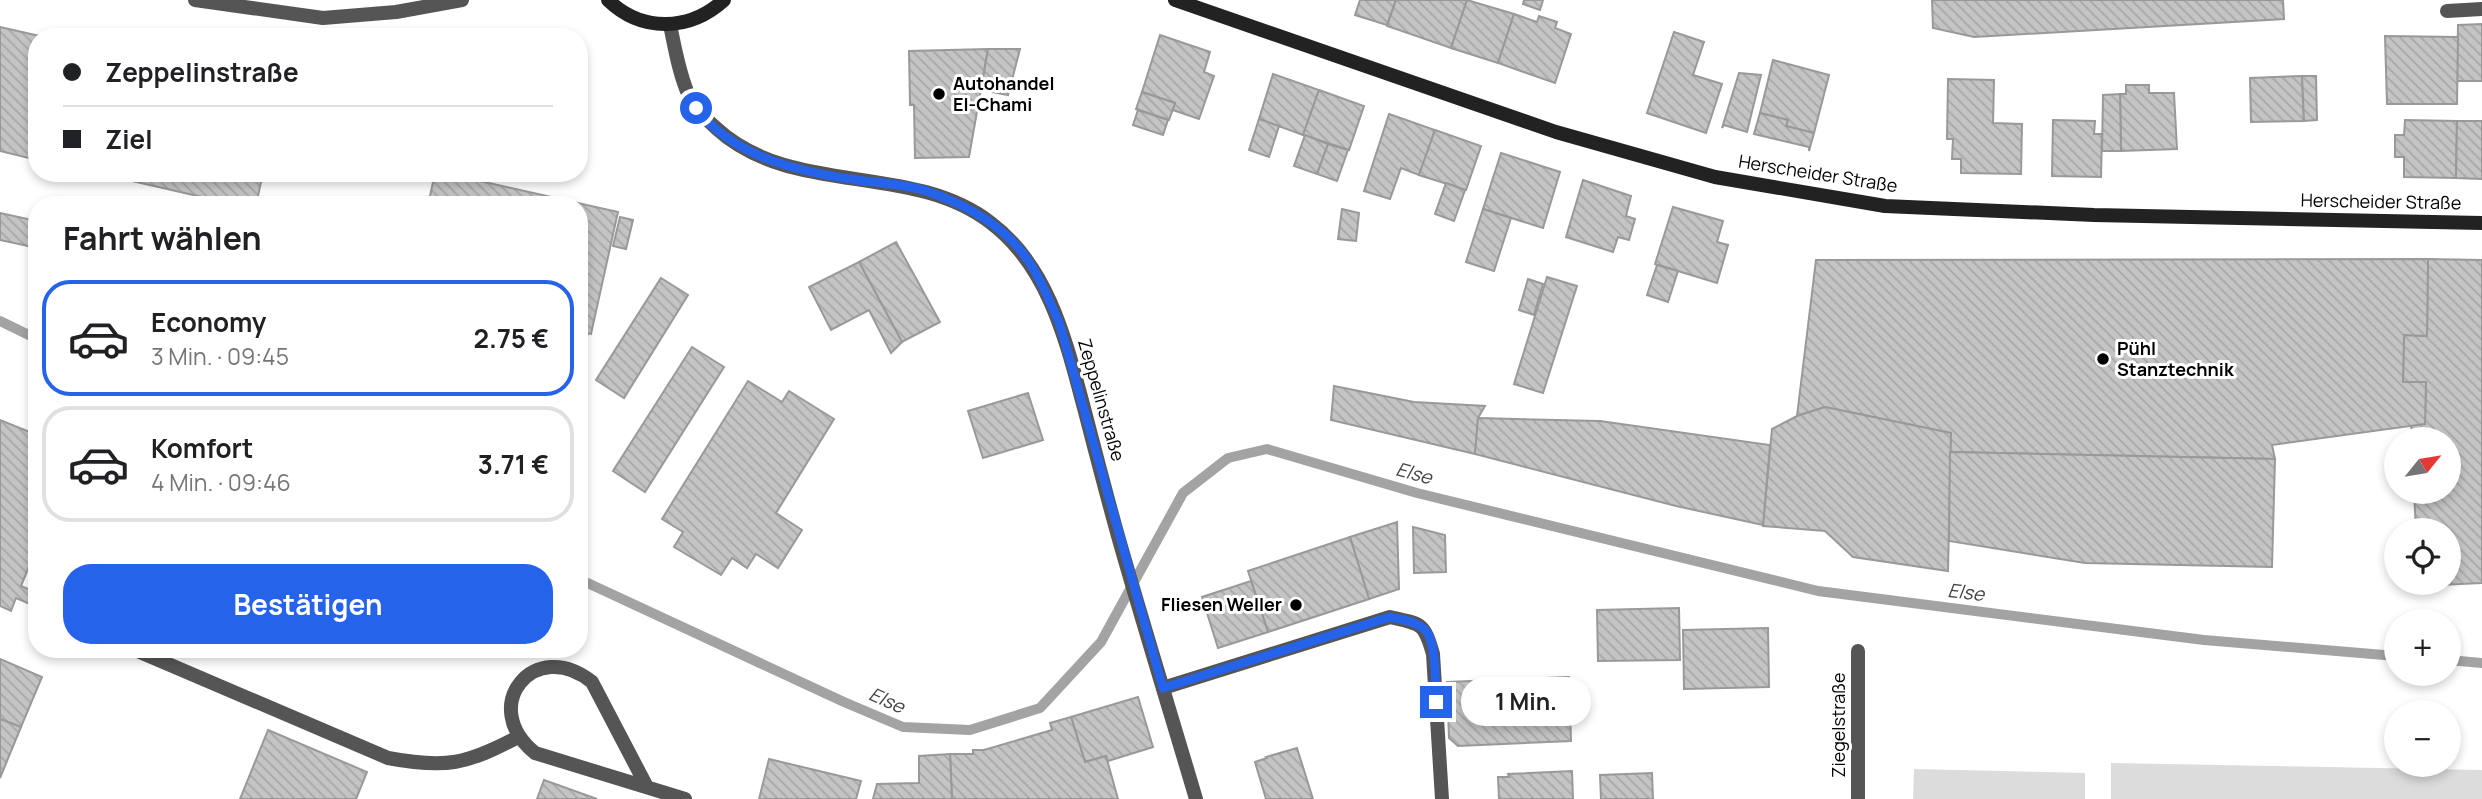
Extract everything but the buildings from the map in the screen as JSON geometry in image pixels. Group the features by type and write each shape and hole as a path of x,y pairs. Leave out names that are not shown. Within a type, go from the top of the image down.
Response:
{"main road":[{"path":"608,0 623,12 640,20 670,25 696,19 724,0"},
{"name":"Herscheider Straße","path":"1175,0 1543,128 1715,177 1885,206 2094,215 2482,223"}],"street":[{"path":"195,0 323,18 396,12 462,0"},
{"path":"2447,12 2482,9"},
{"name":"Zeppelinstraße","path":"670,25 688,95 701,115 729,140 764,159 814,172 926,191 976,212 1013,242 1040,281 1060,325 1118,535 1196,799"},
{"path":"1163,688 1390,617 1414,622 1427,632 1433,654 1442,799"},
{"name":"Ziegelstraße","path":"1858,651 1858,799"},
{"path":"154,658 388,758 425,765 460,762 489,752 518,737"},
{"path":"647,787 592,682 578,670 560,666 542,668 526,677 515,691 510,708 512,726 518,737 535,753 685,799"}],"shaded area":[{"path":"2111,763 2384,768 2384,777 2461,777 2461,770 2482,770 2482,799 2111,799"},
{"path":"1914,769 2085,773 2085,799 1913,799"}],"waterway":[{"name":"Else","path":"0,321 28,335"},
{"name":"Else","path":"588,583 903,727 970,730 1040,708 1101,642 1183,493 1228,458 1267,449 1417,493 1818,591 2204,640 2384,655"},
{"name":"Else","path":"2461,661 2482,663"}],"place":[{"name":"Autohandel El-Chami","path":"939,94"},
{"name":"Pühl Stanztechnik","path":"2103,359"},
{"name":"Fliesen Weller","path":"1296,605"}],"route":[{"path":"696,108 729,140 764,159 814,172 926,191 976,212 1013,242 1022,253 1040,281 1060,325 1163,688 1390,617 1414,622 1427,632 1433,654 1436,702"}]}
